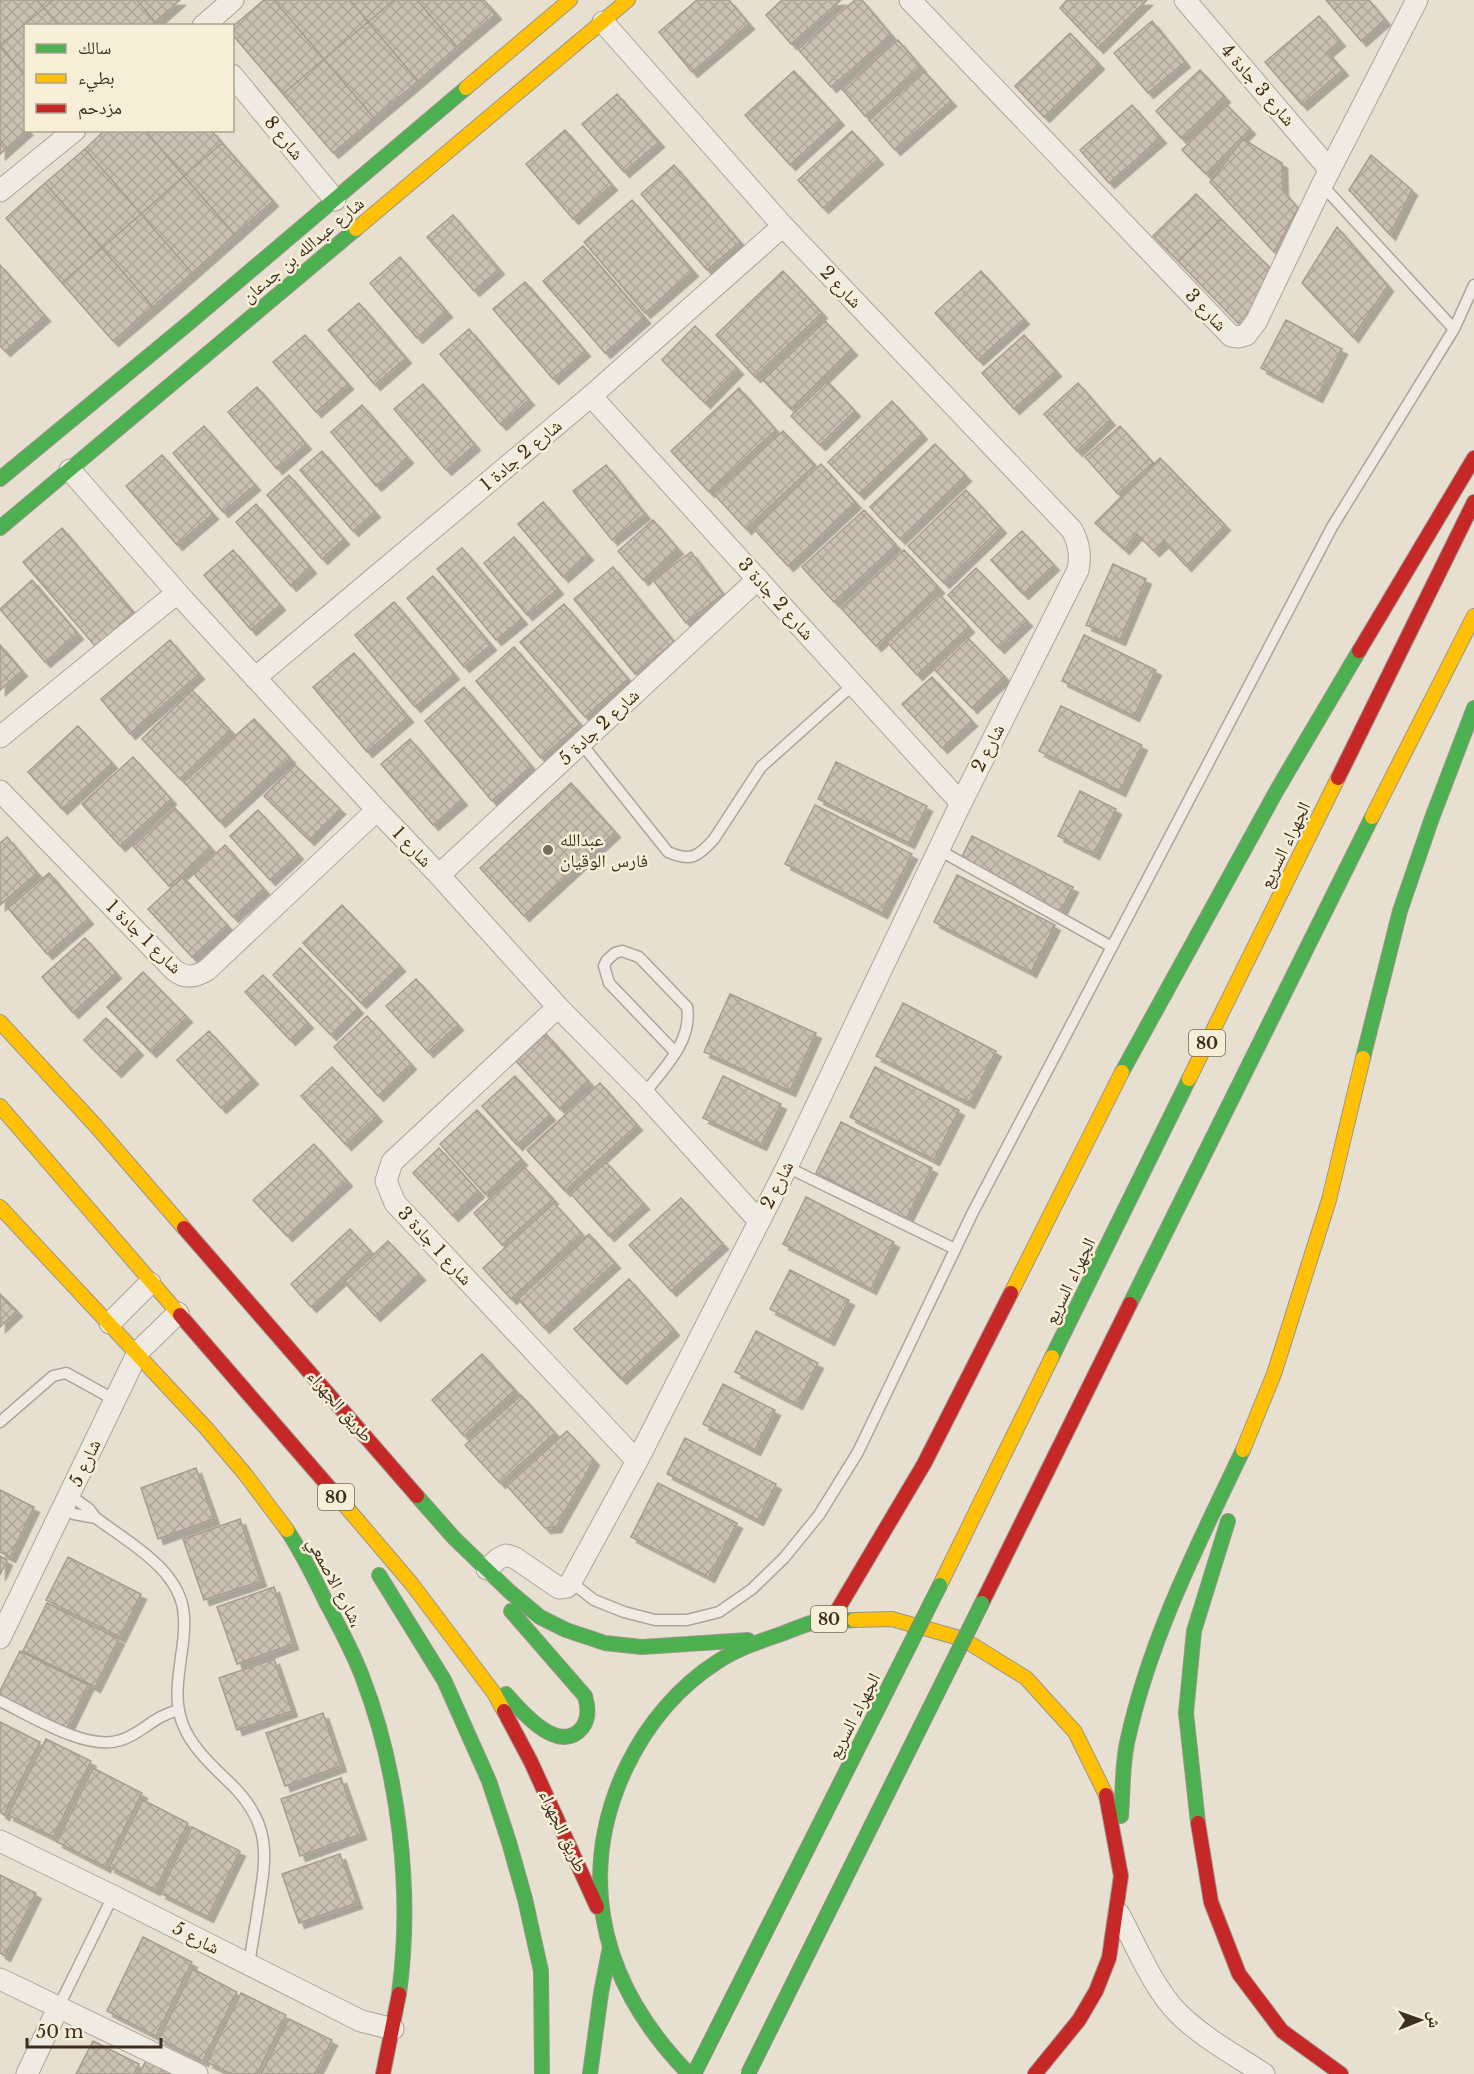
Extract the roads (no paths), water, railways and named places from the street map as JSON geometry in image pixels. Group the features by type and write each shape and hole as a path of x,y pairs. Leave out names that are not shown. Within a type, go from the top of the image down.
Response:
{"main road":[{"name":"شارع عبدالله بن جدعان","path":"0,478 190,322 570,0"},
{"name":"شارع عبدالله بن جدعان","path":"0,528 211,351 222,325 628,0"},
{"path":"211,351 213,338 222,325 223,294"},
{"path":"190,322 222,325"},
{"path":"832,1619 924,1464 1135,1046 1277,790 1474,459"},
{"name":"الجهراء السريع","path":"694,2074 940,1585 1474,502"},
{"name":"80","path":"748,2074 1302,955 1474,616"},
{"path":"1119,1848 1126,1745 1146,1675 1182,1578 1252,1430 1274,1374 1329,1200 1378,993 1400,911 1474,708"},
{"name":"طريق الجهراء","path":"0,1022 95,1125 454,1538 540,1617 566,1630 605,1643 642,1647 756,1639"},
{"name":"طريق الجهراء","path":"0,1106 150,1283 411,1583 494,1693 531,1762 606,1931"},
{"name":"شارع الاصمعي،","path":"0,1207 138,1352 241,1468 282,1523 340,1626 366,1687 385,1748 397,1807 402,1870 402,1961 393,2029 383,2074"},
{"path":"1252,1430 1233,1505 1194,1631 1186,1713 1195,1806 1211,1902 1239,1974 1282,2031 1341,2074"},
{"path":"282,1435 349,1532"},
{"path":"411,1583 511,1699 543,1731 558,1738 579,1732 587,1714 588,1702 585,1696 508,1608 454,1538"},
{"path":"369,1561 444,1680 489,1781 525,1899 541,1971 542,2074"},
{"name":"80","path":"689,2074 673,2060 645,2024 623,1984 606,1931 601,1887 603,1842 614,1798 631,1756 655,1719 686,1685 721,1658 756,1639 793,1626 832,1619 878,1618 923,1625 967,1640 1007,1662 1043,1691 1073,1727 1096,1766 1112,1810 1121,1868 1119,1914 1109,1960 1090,2003 1065,2042 1035,2074"},
{"path":"590,2074 610,1945"}],"street":[{"path":"205,24 233,0"},
{"name":"شارع 3 جادة 4","path":"1185,0 1326,177"},
{"name":"شارع 3","path":"915,2 1231,336 1239,337 1246,336 1256,322 1326,177 1417,0"},
{"name":"شارع 2","path":"571,1582 637,1461 787,1167 961,803 1078,570 1080,549 1072,530 783,226 603,22"},
{"name":"شارع 8","path":"234,77 335,200"},
{"path":"0,191 73,132"},
{"name":"شارع 2 جادة 1","path":"255,678 591,396 783,226"},
{"name":"شارع 2 جادة 3","path":"591,396 961,803"},
{"name":"شارع 1","path":"70,470 177,593 439,874 558,1007 644,1094 759,1221"},
{"name":"شارع 2 جادة 5","path":"439,874 758,579"},
{"path":"0,737 177,593"},
{"name":"شارع 1 جادة 1","path":"0,791 174,970 190,976 207,970 377,810"},
{"name":"شارع 1 جادة 3","path":"558,1007 392,1162 386,1180 395,1203 637,1461"},
{"path":"110,1323 150,1283"},
{"path":"138,1352 178,1313"},
{"name":"شارع 5","path":"0,1638 138,1352"},
{"path":"487,1569 506,1555 515,1558 559,1588 567,1587 571,1582"},
{"name":"شارع 5","path":"0,1841 361,2021 393,2029"},
{"path":"1119,1914 1162,1993 1177,2012 1201,2032 1264,2074"},
{"path":"0,1979 197,2074"},
{"path":"27,2074 58,2008"}],"lane":[{"path":"1326,177 1454,329"},
{"path":"571,1582 594,1600 624,1612 655,1620 687,1620 719,1612 752,1589 784,1558 819,1515 858,1452 956,1249 1332,527 1454,329 1474,285"},
{"path":"581,743 668,852 681,858 693,858 714,839 761,767 854,684"},
{"path":"939,850 1112,947"},
{"path":"644,1094 675,1052 685,1037 688,1028 687,1007 639,957 622,951 615,953 604,966 609,983 675,1052"},
{"path":"787,1167 956,1249"},
{"path":"0,1422 53,1376 66,1373 115,1400"},
{"path":"67,1502 89,1509 96,1518 152,1560 167,1575 179,1593 184,1614 184,1636 178,1682 179,1710 190,1739 248,1803 258,1818 264,1836 266,1855 264,1874 249,1965"},
{"path":"0,1701 81,1739 101,1743 122,1740 158,1717 179,1710"},
{"path":"58,2008 113,1896"}],"place":[{"name":"عبدالله فارس الوقيان","path":"548,850"}]}
